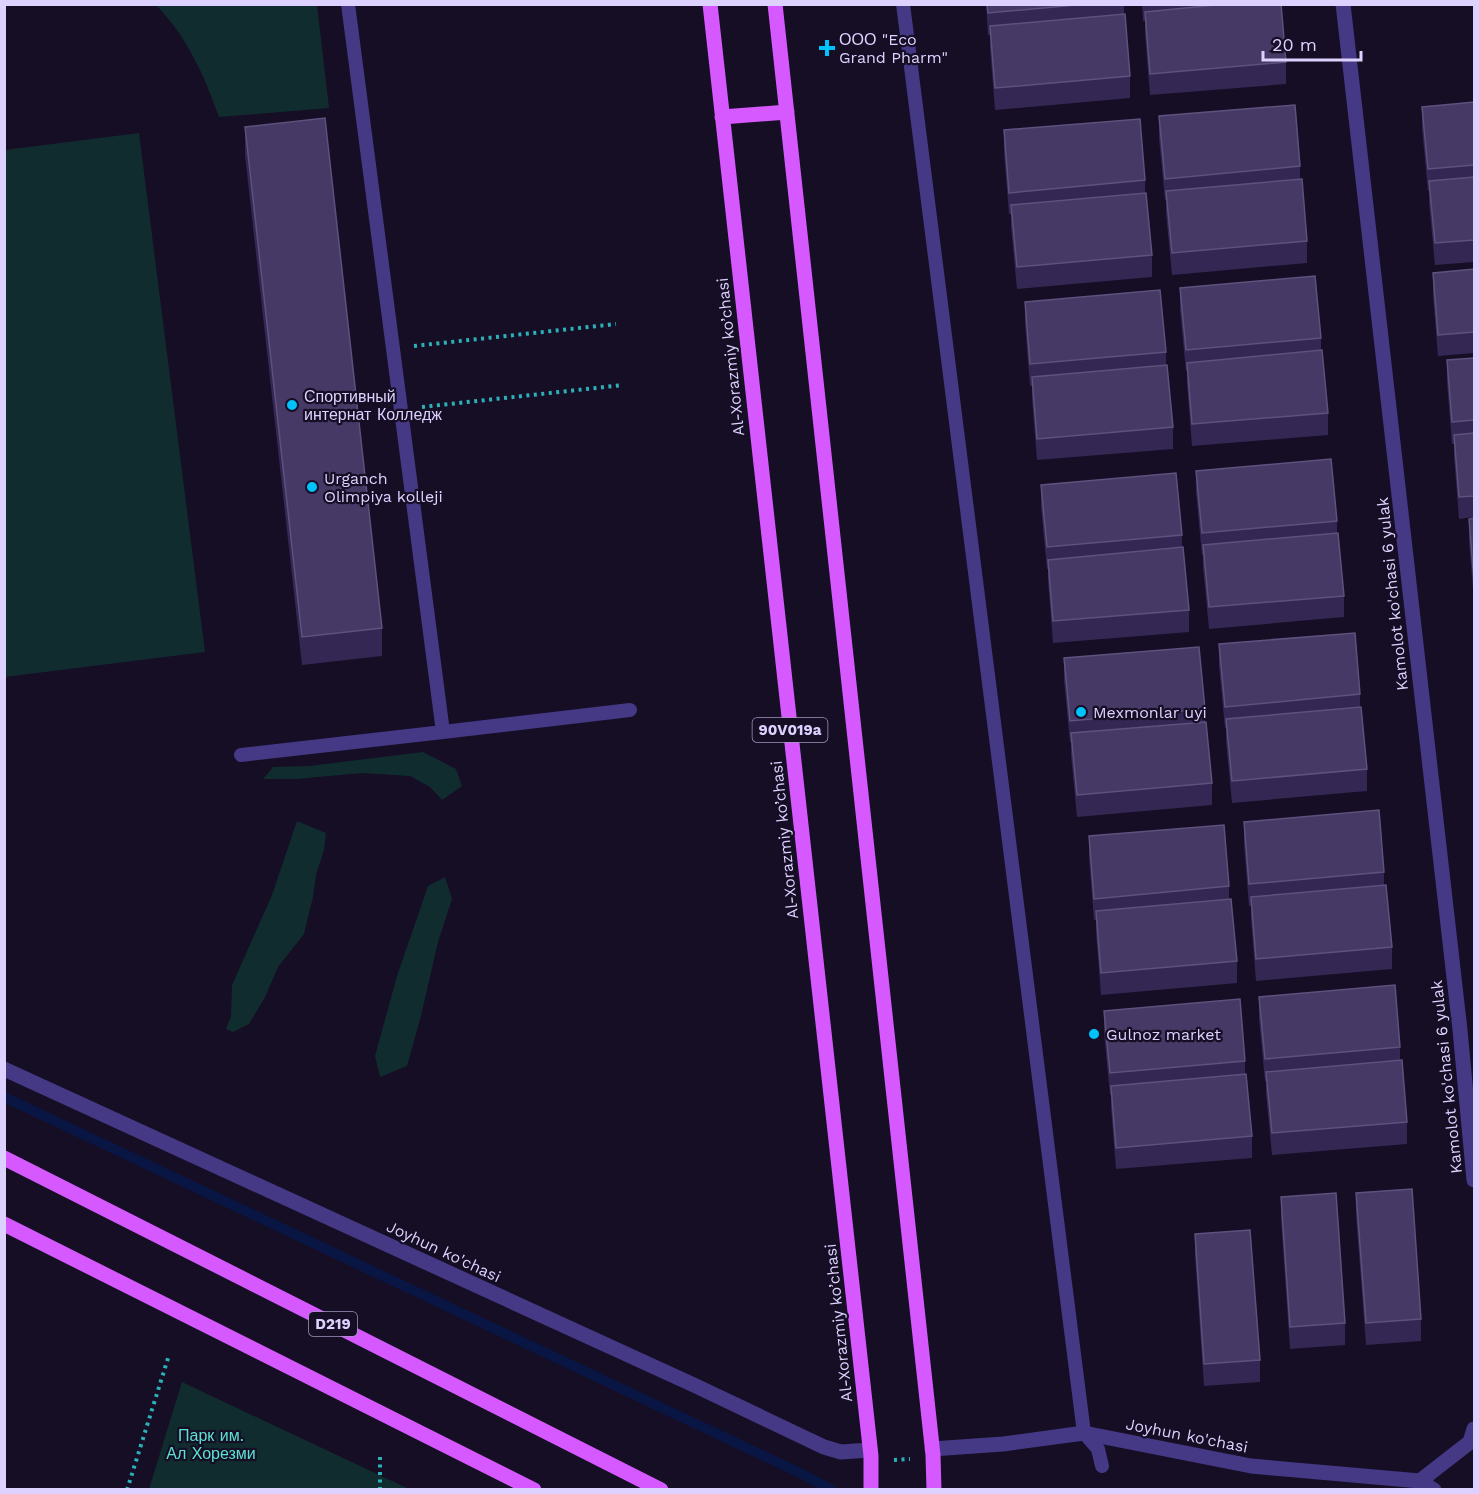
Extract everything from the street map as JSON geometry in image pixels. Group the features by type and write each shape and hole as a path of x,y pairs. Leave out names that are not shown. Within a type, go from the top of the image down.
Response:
{"main road":[{"name":"Al-Xorazmiy ko’chasi","path":"710,4 871,1453"},
{"path":"775,4 933,1452 934,1490"},
{"path":"722,117 788,112"},
{"name":"D219","path":"4,1158 661,1490"},
{"path":"4,1224 534,1490"},
{"name":"90V019a","path":"871,1453 871,1490"}],"street":[{"name":"Kamolot ko'chasi 6 yulak","path":"1343,4 1467,1029 1474,1180"},
{"name":"Joyhun ko'chasi","path":"4,1069 696,1386 824,1447 842,1452 871,1453"},
{"path":"1420,1481 1470,1442 1474,1429"},
{"name":"Joyhun ko'chasi","path":"933,1452 1084,1433 1251,1466 1420,1481 1434,1490"}],"lane":[{"path":"348,4 443,732"},
{"path":"903,4 1084,1433 1098,1449 1102,1466"},
{"path":"241,755 630,710"}],"path":[{"path":"393,349 616,324"},
{"path":"400,409 622,385"},
{"path":"127,1490 169,1355"},
{"path":"380,1455 380,1490"},
{"path":"891,1460 914,1459"}],"green space":[{"path":"156,5 317,5 329,108 219,117 194,58 178,31"},
{"path":"139,133 205,652 5,677 5,150"},
{"path":"423,752 456,769 462,786 442,800 430,787 410,776 362,773 296,779 263,779 273,767 309,766"},
{"path":"297,821 326,833 304,934 278,967 265,997 249,1024 233,1032 226,1029 231,1016 232,985 272,895"},
{"path":"445,877 452,899 438,942 407,1066 380,1077 375,1056 397,976 428,886"},
{"name":"Парк им. Ал Хорезми","path":"182,1382 409,1489 149,1489"}],"building":[{"path":"987,4 1087,4 988,13"},
{"path":"1226,4 1281,4 1286,62 1150,74 1145,12"},
{"path":"1125,14 1130,76 995,88 990,26"},
{"path":"1474,102 1474,165 1428,169 1422,107"},
{"path":"1295,105 1300,166 1165,179 1159,116"},
{"path":"325,118 382,628 302,637 245,127"},
{"path":"1140,119 1145,180 1009,193 1004,130"},
{"path":"1474,177 1474,240 1435,243 1429,181"},
{"path":"1302,179 1307,241 1172,253 1166,191"},
{"path":"1146,193 1152,255 1017,267 1011,205"},
{"path":"1474,269 1474,332 1438,335 1433,273"},
{"path":"1315,276 1321,338 1186,350 1180,288"},
{"path":"1160,290 1166,352 1030,364 1025,302"},
{"path":"1322,350 1328,413 1192,424 1187,363"},
{"path":"1474,358 1474,420 1452,422 1447,360"},
{"path":"1167,365 1173,427 1037,439 1032,377"},
{"path":"1474,433 1474,496 1459,497 1454,435"},
{"path":"1331,459 1337,521 1202,533 1196,471"},
{"path":"1176,473 1182,535 1047,547 1041,485"},
{"path":"1474,518 1474,581 1469,519"},
{"path":"1338,533 1344,596 1209,607 1203,545"},
{"path":"1183,547 1189,610 1053,621 1048,560"},
{"path":"1355,633 1360,694 1225,707 1219,644"},
{"path":"1199,647 1205,709 1070,721 1064,658"},
{"path":"1361,707 1367,769 1232,781 1226,719"},
{"path":"1206,722 1212,783 1077,795 1071,733"},
{"path":"1379,810 1384,872 1249,884 1244,822"},
{"path":"1224,825 1229,886 1094,899 1089,836"},
{"path":"1386,885 1392,947 1256,959 1251,897"},
{"path":"1231,899 1237,961 1101,973 1096,911"},
{"path":"1395,985 1400,1047 1265,1059 1259,997"},
{"path":"1240,999 1245,1061 1110,1073 1104,1011"},
{"path":"1402,1060 1407,1122 1272,1133 1266,1072"},
{"path":"1246,1074 1252,1136 1116,1148 1111,1086"},
{"path":"1412,1189 1421,1319 1366,1323 1356,1193"},
{"path":"1336,1193 1345,1323 1290,1327 1281,1197"},
{"path":"1250,1230 1260,1360 1204,1364 1195,1234"}],"waterway":[{"path":"4,1097 832,1490"}],"place":[{"name":"ООО \"Eco Grand Pharm\"","path":"827,48"},
{"name":"Спортивный интернат Колледж","path":"292,405"},
{"name":"Urganch Olimpiya kolleji","path":"312,487"},
{"name":"Mexmonlar uyi","path":"1081,712"},
{"name":"Gulnoz market","path":"1094,1034"}]}
